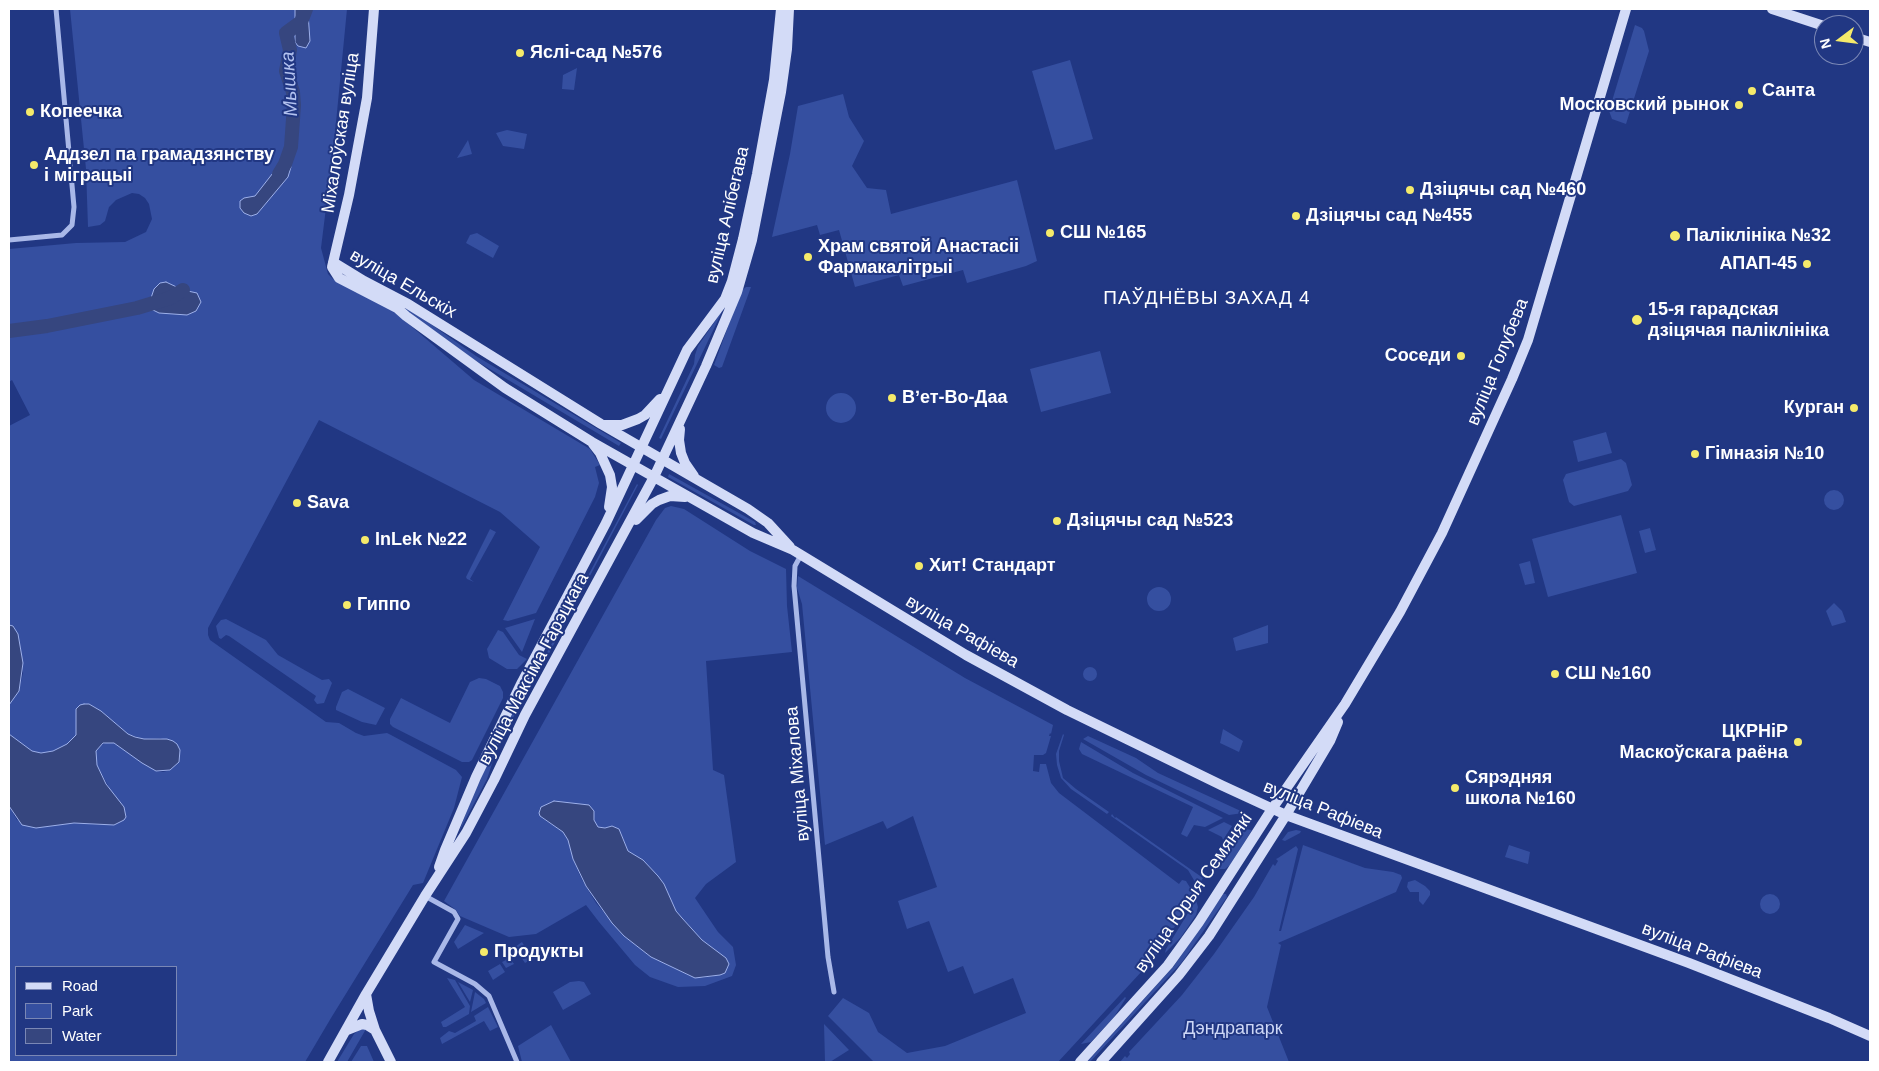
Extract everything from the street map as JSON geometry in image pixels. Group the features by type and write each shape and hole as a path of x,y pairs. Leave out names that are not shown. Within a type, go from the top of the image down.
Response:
{"main road":[{"name":"Міхалоўская вуліца","path":"333,262 349,195 367,98 374,9"},
{"name":"вуліца Алібегава","path":"632,466 687,350 725,299 732,280 757,174 774,80 781,9"},
{"name":"вуліца Алібегава","path":"655,473 682,421 730,311 752,240 781,92 787,49 789,9"},
{"path":"1772,9 1814,23"},
{"name":"вуліца Голубева","path":"1272,808 1345,704 1400,612 1438,540 1519,363 1544,292 1625,11"},
{"name":"вуліца Ельскіх","path":"632,466 505,388 397,308 339,278 332,268 333,262 408,304 600,424 641,447"},
{"path":"600,424 622,425 638,419 645,415 667,392"},
{"path":"682,421 679,440 682,457 689,469 703,484"},
{"path":"592,442 600,453 610,475 611,498 606,523"},
{"name":"вуліца Рафіева","path":"641,447 760,517 797,552"},
{"name":"вуліца Рафіева","path":"632,466 655,473 692,498 753,533 797,552 966,655 1035,693 1286,815 1681,960 1870,1036"},
{"name":"вуліца Максіма Гарэцкага","path":"435,880 445,850 476,777 522,682 606,523 632,466"},
{"name":"вуліца Максіма Гарэцкага","path":"328,1062 425,896 466,833 539,690 655,473"},
{"path":"624,534 652,504 660,500 679,496 692,498"},
{"path":"522,682 539,690"},
{"name":"вуліца Голубева","path":"1286,815 1330,740 1345,704"},
{"name":"вуліца Юрыя Семянякі","path":"1080,1062 1168,965 1250,845 1272,808"},
{"name":"вуліца Юрыя Семянякі","path":"1100,1062 1194,958 1210,936 1286,815"},
{"path":"366,994 375,1030 391,1062"},
{"path":"347,1030 362,1024 375,1030"}],"street":[{"path":"9,240 62,235 72,224 74,207 56,9"},
{"name":"вуліца Міхалова","path":"797,552 794,586 827,947 834,992"},
{"path":"425,896 454,912 458,920 434,962 475,984 490,996 517,1062"}],"green space":[{"path":"70,9 347,9 334,143 321,248 328,274 333,279 390,308 474,380 590,449 600,465 595,467 599,483 595,497 536,613 508,621 503,620 540,547 500,512 319,420 208,628 210,640 326,722 339,723 364,736 387,733 456,770 462,777 454,808 423,883 413,885 305,1062 9,1062 9,806 17,820 36,828 74,823 104,825 112,793 97,765 95,757 99,746 108,742 114,743 156,771 163,772 170,770 180,757 180,750 177,744 160,738 144,739 128,734 101,711 89,704 84,704 76,713 76,735 67,744 53,751 41,753 32,751 9,734 9,705 19,691 23,673 14,626 9,625 9,426 30,415 12,380 9,382 9,249 76,243 125,242 146,232 152,219 149,204 139,194 132,193 116,200 109,207 105,221 100,225 88,227 86,169"},
{"path":"1635,25 1644,31 1649,51 1626,124 1612,119 1609,111"},
{"path":"1070,60 1093,139 1055,150 1032,71"},
{"path":"577,68 574,90 562,89 563,75"},
{"path":"843,94 849,117 864,141 852,166 867,188 886,190 891,214 1017,180 1037,261 967,283 963,270 903,286 899,275 855,287 839,230 820,235 817,225 772,237 798,106"},
{"path":"507,130 527,134 524,149 503,146 496,133"},
{"path":"468,140 472,154 457,158"},
{"path":"477,233 499,246 493,258 466,243 470,235"},
{"path":"746,287 751,287 722,367 719,368 714,365 741,291"},
{"path":"408,308 476,356 621,443 619,446 473,359 405,313 405,309"},
{"path":"722,311 661,439 659,438 694,364 698,346"},
{"path":"1100,351 1111,393 1041,412 1030,369"},
{"path":"841,393 852,397 856,408 852,419 841,423 830,419 826,408 830,397"},
{"path":"1606,432 1612,453 1578,462 1573,441"},
{"path":"1621,459 1626,463 1632,485 1628,491 1574,506 1569,502 1563,480 1566,474"},
{"path":"669,474 755,522 756,525 668,477"},
{"path":"637,484 545,661 543,660"},
{"path":"1834,490 1841,493 1844,500 1841,507 1834,510 1827,507 1824,500 1827,493"},
{"path":"671,506 684,509 750,551 786,569 787,606 792,652 706,661 713,770 724,775 736,862 706,884 695,898 718,932 733,947 736,965 732,976 705,986 678,987 650,977 635,965 586,905 536,934 509,937 460,916 456,910 444,901 656,520 665,508","holes":["554,801 581,805 594,816 595,824 598,827 612,826 621,833 628,851 647,864 664,884 676,911 702,940 711,947 720,975 702,978 688,975 651,957 624,936 596,903 582,880 573,859 568,840 563,832 542,818 539,810 541,807"]},
{"path":"1621,515 1637,573 1548,597 1532,539"},
{"path":"1650,528 1656,550 1645,553 1639,531"},
{"path":"490,529 496,532 470,579 474,582 466,577"},
{"path":"1530,561 1535,583 1525,585 1519,564"},
{"path":"798,576 965,678 1053,725 1046,753 1034,755 1033,771 1039,772 1040,764 1046,764 1051,783 1059,793 1179,884 1182,880 1186,881 1194,894 1155,957 1058,1062 874,1062 828,1016 843,998 869,1013 878,1032 907,1053 945,1046 1026,1013 1013,978 974,994 963,966 948,972 929,921 907,929 898,901 937,887 913,816 887,829 883,821 825,845 802,604 797,588"},
{"path":"1159,587 1168,590 1171,599 1168,608 1159,611 1150,608 1147,599 1150,590"},
{"path":"1834,603 1842,611 1846,622 1832,626 1826,611"},
{"path":"226,619 266,640 278,655 322,680 329,679 332,683 324,703 317,704 314,700 316,696 229,636 226,635 221,639 219,638 216,626 221,620"},
{"path":"535,619 522,652 505,628"},
{"path":"1268,625 1268,643 1236,651 1233,638"},
{"path":"498,630 503,632 519,655 527,659 517,669 507,669 489,658 487,649"},
{"path":"1087,667 1093,667 1097,674 1093,681 1087,681 1083,677 1083,671"},
{"path":"479,678 486,679 500,686 503,698 472,760 469,762 462,762 390,724 390,719 401,698 450,723 470,682"},
{"path":"348,689 385,708 376,725 362,722 336,710 342,692"},
{"path":"520,705 498,746 487,779 459,832 483,768 515,706"},
{"path":"1223,729 1243,741 1239,752 1220,743"},
{"path":"1063,734 1059,761 1063,778 1109,812 1107,814 1071,789 1061,778 1056,754"},
{"path":"1088,736 1136,758 1158,773 1243,813 1229,815 1146,775 1083,739"},
{"path":"1081,742 1133,773 1223,818 1205,827 1194,825 1187,837 1181,834 1193,807 1082,754 1079,749"},
{"path":"1112,814 1115,818 1203,878 1198,887 1188,870 1111,816"},
{"path":"1224,822 1232,826 1223,840 1222,837 1208,830"},
{"path":"1244,829 1252,830 1230,865 1225,869 1215,869 1241,831"},
{"path":"1301,831 1285,841 1282,840 1288,832"},
{"name":"Дэндрапарк","path":"1303,845 1365,868 1393,872 1401,875 1402,878 1396,892 1278,943 1281,945 1267,1007 1289,1062 1120,1062 1125,1056 1127,1058 1130,1054 1129,1052 1182,995 1214,954 1254,897 1273,864 1275,866 1278,861 1276,859 1296,846 1298,849 1279,931 1281,931"},
{"path":"1509,845 1530,852 1528,864 1505,857"},
{"path":"1415,880 1430,891 1430,895 1423,905 1419,901 1419,892 1410,892 1407,887 1408,882"},
{"path":"1223,894 1226,894 1227,897 1182,962 1090,1062 1087,1062 1174,966"},
{"path":"1770,894 1777,897 1780,904 1777,911 1770,914 1763,911 1760,904 1763,897"},
{"path":"1196,900 1198,907 1196,915 1181,937 1165,953 1166,949"},
{"path":"465,925 484,933 458,949 454,942"},
{"path":"522,942 532,959 525,963 519,954 512,958 509,951"},
{"path":"506,952 514,964 506,968 502,962 506,960 502,954"},
{"path":"500,964 505,972 493,980 488,971"},
{"path":"447,978 455,980 470,1006 469,1014 443,1027 441,1022 465,1007"},
{"path":"458,982 473,990 470,1002"},
{"path":"570,982 584,982 591,994 563,1010 553,992"},
{"path":"475,992 486,1003 471,1012"},
{"path":"1125,997 1114,1017 1091,1042 1081,1044"},
{"path":"488,1007 498,1027 490,1031 484,1021 442,1044 440,1038 449,1031 455,1033 476,1021 474,1016"},
{"path":"824,1024 849,1050 830,1062 825,1062"},
{"path":"551,1025 571,1062 522,1062 518,1046"},
{"path":"360,1029 366,1029 347,1062 337,1062 354,1034"},
{"path":"361,1046 367,1046 374,1062 351,1062"}],"water":[{"path":"295,9 305,9 308,13 310,41 306,48 298,46 295,42"},
{"path":"287,158 291,167 288,177 257,214 251,216 244,213 240,208 240,201 244,198 255,196 283,160"},
{"path":"166,282 183,290 197,293 201,302 196,311 187,315 159,313 151,309 150,301 154,289 160,283"},
{"path":"9,625 13,626 18,634 23,663 19,691 9,705"},
{"path":"84,704 89,704 101,711 128,734 135,737 173,741 180,750 179,762 170,770 156,771 114,743 103,743 96,751 97,765 106,784 124,807 126,817 124,820 114,825 74,823 36,828 22,825 9,806 9,734 32,751 41,753 53,751 67,744 76,735 76,709"},
{"path":"554,801 589,805 594,811 594,820 598,827 612,826 619,829 628,851 643,860 664,884 676,911 702,940 726,958 729,964 725,973 695,978 651,957 624,936 612,923 586,886 563,832 540,816 541,807"}],"waterway":[{"name":"Мышка","path":"279,174 291,147 294,105 293,92 286,71 290,50 286,33 301,22 306,9"},
{"name":"Мышка","path":"9,331 47,326 137,308 170,298 183,290"}],"place":[{"name":"Яслі-сад №576","path":"520,53"},
{"name":"Санта","path":"1752,91"},
{"name":"Московский рынок","path":"1739,105"},
{"name":"Копеечка","path":"30,112"},
{"name":"Аддзел па грамадзянству і міграцыі","path":"34,165"},
{"name":"Дзіцячы сад №460","path":"1410,190"},
{"name":"Дзіцячы сад №455","path":"1296,216"},
{"name":"СШ №165","path":"1050,233"},
{"name":"Паліклініка №32","path":"1675,236"},
{"name":"Храм святой Анастасіі Фармакалітрыі","path":"808,257"},
{"name":"АПАП-45","path":"1807,264"},
{"name":"15-я гарадская дзіцячая паліклініка","path":"1637,320"},
{"name":"Соседи","path":"1461,356"},
{"name":"Вʼет-Во-Даа","path":"892,398"},
{"name":"Курган","path":"1854,408"},
{"name":"Гімназія №10","path":"1695,454"},
{"name":"Sava","path":"297,503"},
{"name":"Дзіцячы сад №523","path":"1057,521"},
{"name":"InLek №22","path":"365,540"},
{"name":"Хит! Стандарт","path":"919,566"},
{"name":"Гиппо","path":"347,605"},
{"name":"СШ №160","path":"1555,674"},
{"name":"ЦКРНіР Маскоўскага раёна","path":"1798,742"},
{"name":"Сярэдняя школа №160","path":"1455,788"},
{"name":"Продукты","path":"484,952"}],"district":[{"name":"ПАЎДНЁВЫ ЗАХАД 4","path":"1207,299"}]}
